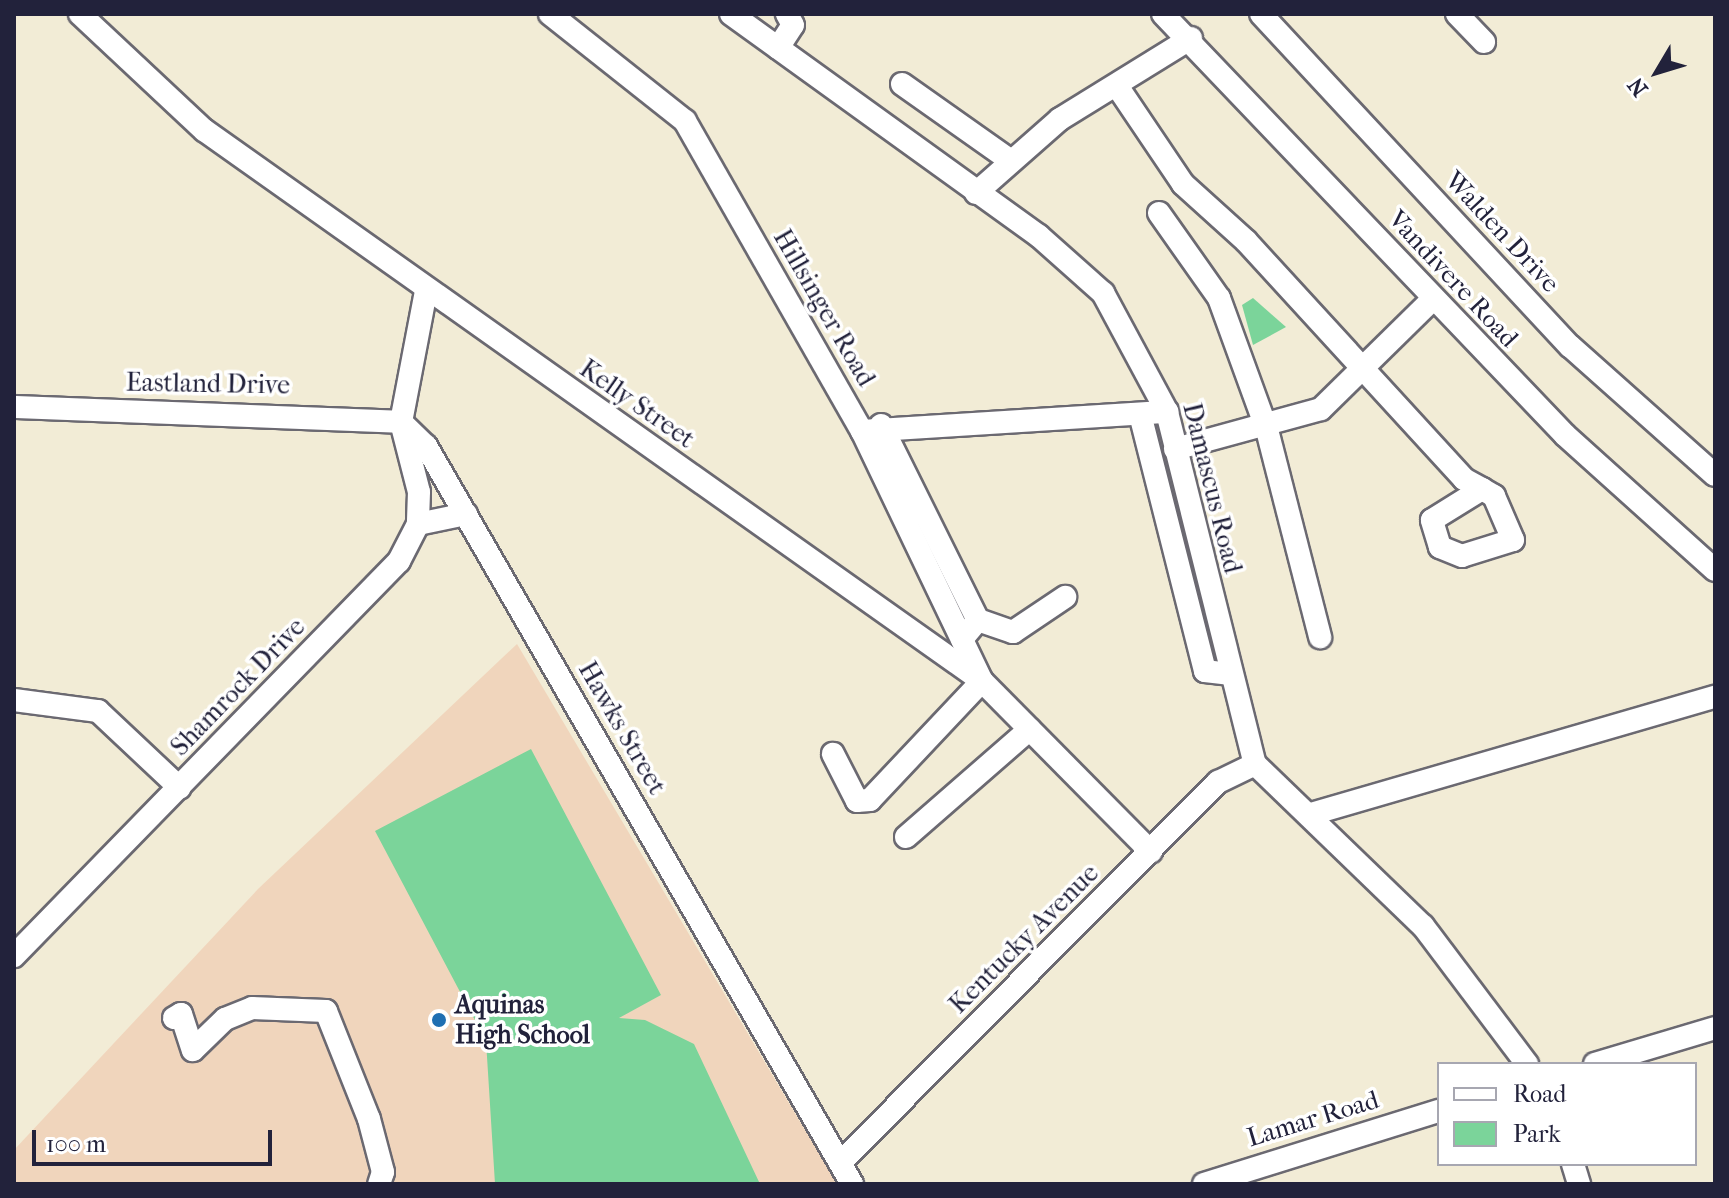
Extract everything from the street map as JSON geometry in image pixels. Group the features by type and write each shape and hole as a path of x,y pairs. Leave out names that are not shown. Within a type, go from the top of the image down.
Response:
{"street":[{"name":"Kelly Street","path":"80,14 204,130 426,291 982,681 1151,852"},
{"name":"Damascus Road","path":"731,14 1039,236 1103,293 1167,412 1229,674 1255,764"},
{"path":"778,48 793,25 787,14"},
{"name":"Vandivere Road","path":"1163,14 1191,38 1432,300 1565,435 1715,570"},
{"name":"Walden Drive","path":"1261,14 1570,346 1715,475"},
{"path":"1457,14 1484,42"},
{"name":"Hillsinger Road","path":"552,15 685,121 872,428 982,681"},
{"path":"976,193 1060,119 1191,38"},
{"path":"902,84 1011,161"},
{"path":"1117,86 1183,184 1246,241 1360,373 1482,489"},
{"path":"1159,213 1219,298 1267,430 1320,637"},
{"path":"401,422 426,291"},
{"path":"1175,449 1267,430 1321,409 1432,300"},
{"name":"Eastland Drive","path":"14,407 401,422"},
{"path":"1065,597 1013,632 978,620 872,428 1141,418 1167,412"},
{"path":"1141,418 1205,671 1229,674"},
{"name":"Hawks Street","path":"401,422 426,446 852,1184"},
{"name":"Shamrock Drive","path":"14,956 399,561 418,524 419,492 401,422"},
{"path":"418,524 466,514"},
{"path":"1175,551 1198,547"},
{"path":"962,639 978,620"},
{"path":"833,754 857,801 870,800 982,681"},
{"path":"1311,814 1715,697"},
{"path":"14,700 98,711 180,788"},
{"path":"906,837 1030,729"},
{"path":"1255,764 1311,814 1462,970 1526,1062"},
{"name":"Kentucky Avenue","path":"840,1163 1218,782 1255,764"},
{"path":"177,1016 193,1050 225,1019 252,1008 326,1011 369,1119 383,1172 379,1184"},
{"path":"1602,1062 1715,1028"},
{"name":"Lamar Road","path":"1204,1184 1437,1112"}],"shaded area":[{"name":"Aquinas High School","path":"517,644 837,1184 14,1184 14,1150 258,889"}],"green space":[{"path":"1253,298 1286,327 1253,345 1242,305"},
{"path":"531,749 661,995 619,1018 645,1020 694,1044 760,1184 495,1184 486,1041 375,831"}],"place":[{"name":"Aquinas High School","path":"439,1020"}]}
